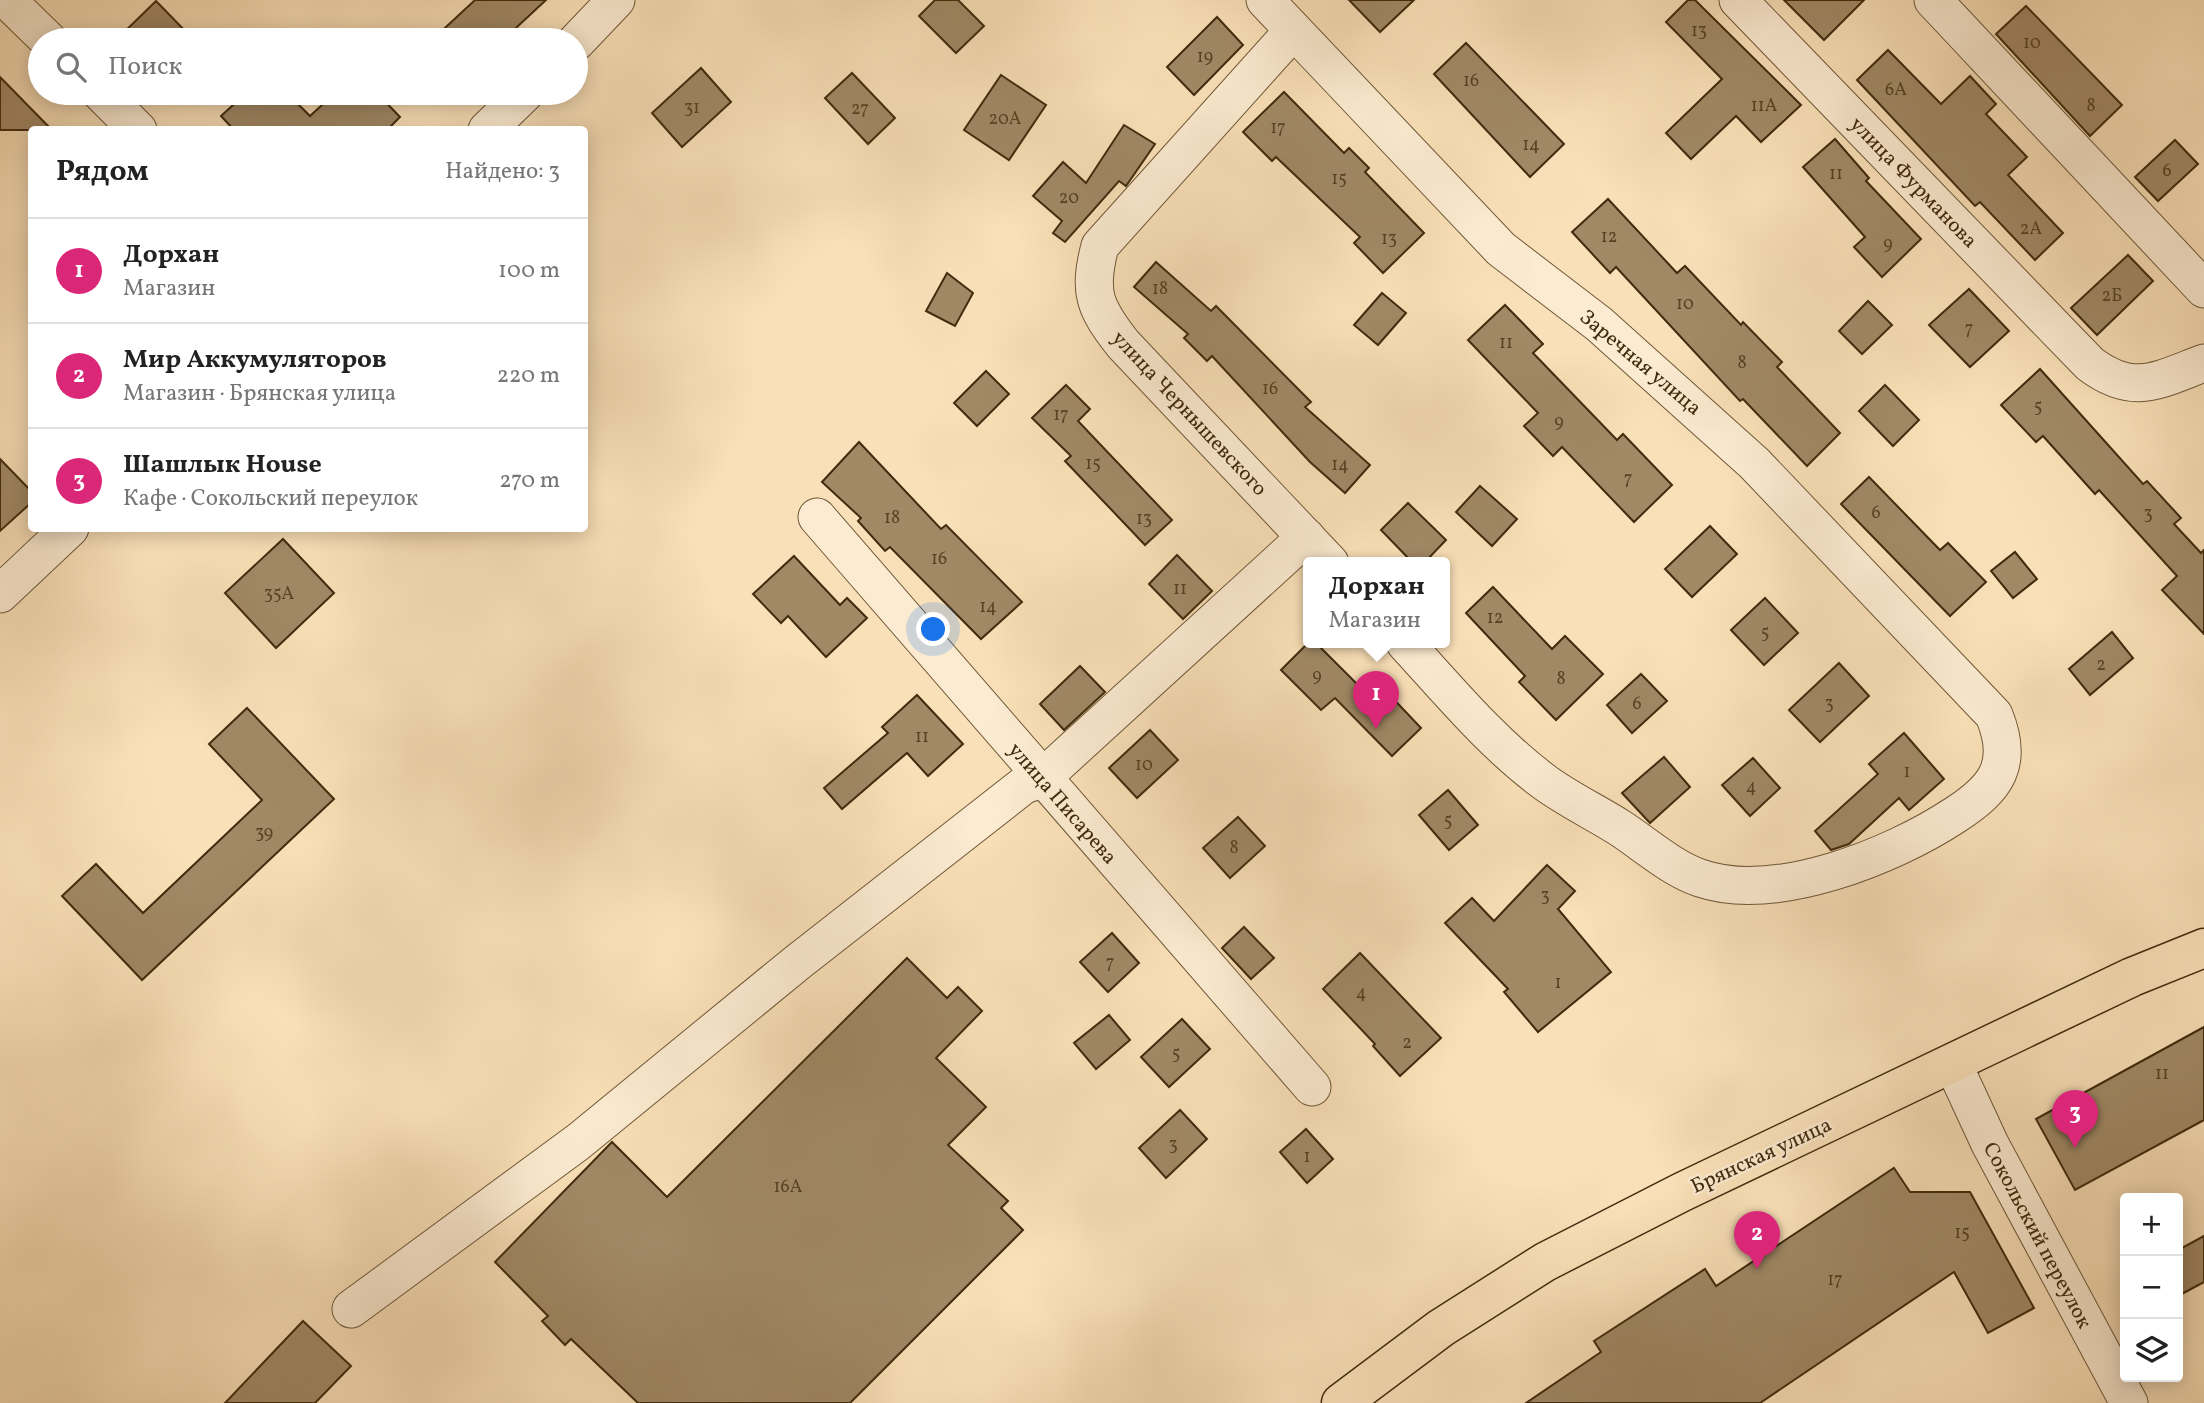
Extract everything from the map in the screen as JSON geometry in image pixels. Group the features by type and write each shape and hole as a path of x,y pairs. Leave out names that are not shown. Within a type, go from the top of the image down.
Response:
{"main road":[{"name":"Брянская улица","path":"1341,1403 1441,1328 1545,1262 1682,1192 2132,977 2204,948"}],"street":[{"path":"7,0 36,28"},
{"path":"588,29 616,0"},
{"name":"Заречная улица","path":"1265,0 1501,249 1599,324 1754,463 1994,715 2003,737 2004,758 1994,782 1973,803 1944,822 1870,860 1782,883 1727,883 1700,878 1669,862 1544,782 1496,742 1410,648"},
{"name":"улица Фурманова","path":"1738,0 2090,364 2108,377 2135,384 2204,363"},
{"path":"1933,0 2204,289"},
{"name":"улица Чернышевского","path":"1293,30 1100,246 1093,275 1094,297 1105,321 1318,550"},
{"path":"113,105 134,126"},
{"path":"491,126 513,105"},
{"name":"улица Писарева","path":"817,517 1041,779 1312,1087"},
{"path":"0,594 67,532"},
{"path":"351,1308 578,1142 798,962 1024,785 1041,779 1303,562"},
{"name":"Сокольский переулок","path":"1953,1064 1996,1156 2129,1403"}],"building":[{"path":"475,0 546,0 516,28 445,28"},
{"path":"935,0 958,0 984,26 956,53 919,16"},
{"path":"1349,0 1414,0 1380,32"},
{"path":"1688,0 1695,0 1801,105 1761,142 1736,116 1691,159 1666,133 1722,79 1666,22"},
{"path":"1784,0 1864,0 1824,40"},
{"path":"156,1 182,28 128,28"},
{"path":"2026,6 2122,105 2090,136 1996,34"},
{"path":"1217,17 1243,45 1194,95 1167,67"},
{"path":"1466,43 1564,144 1530,177 1434,74"},
{"path":"1888,50 1941,104 1970,76 1996,104 1986,114 2027,157 2008,175 2063,233 2035,260 1980,202 1975,206 1857,80"},
{"path":"701,68 731,102 682,147 652,113"},
{"path":"852,73 895,118 868,144 825,98"},
{"path":"1001,75 1046,105 1009,160 964,130"},
{"path":"0,77 48,126 28,126 28,130 0,130"},
{"path":"1284,92 1344,153 1349,148 1369,168 1365,172 1424,233 1383,273 1354,243 1360,237 1276,157 1272,161 1243,132"},
{"path":"233,105 299,105 310,116 322,105 388,105 400,117 391,126 230,126 221,116"},
{"path":"1124,125 1155,144 1126,186 1119,181 1065,242 1053,233 1062,221 1033,196 1063,162 1086,183"},
{"path":"1835,139 1869,178 1866,181 1921,239 1882,277 1854,247 1865,237 1803,167"},
{"path":"2175,140 2198,164 2158,201 2135,177"},
{"path":"1608,199 1677,273 1685,266 1741,325 1743,322 1782,362 1777,367 1840,433 1807,466 1743,399 1740,401 1616,267 1610,273 1572,232"},
{"path":"2128,255 2153,281 2097,335 2071,308"},
{"path":"1156,262 1211,311 1216,306 1311,402 1305,407 1370,465 1345,493 1310,462 1212,356 1207,361 1184,338 1188,334 1134,287"},
{"path":"947,273 973,293 955,326 926,311"},
{"path":"1969,289 2009,331 1970,367 1929,325"},
{"path":"1382,293 1406,313 1378,345 1354,325"},
{"path":"1868,301 1892,325 1862,354 1839,331"},
{"path":"1505,305 1543,344 1533,353 1617,440 1623,434 1672,485 1634,522 1562,447 1553,456 1524,426 1538,413 1468,340"},
{"path":"2040,369 2143,484 2147,481 2181,518 2174,524 2201,553 2204,550 2204,634 2162,590 2177,576 2099,490 2095,494 2043,436 2036,442 2001,405"},
{"path":"986,371 1009,394 977,426 954,403"},
{"path":"1066,385 1090,409 1078,421 1172,520 1145,545 1065,461 1071,456 1032,418"},
{"path":"1885,385 1919,420 1893,446 1859,411"},
{"path":"859,442 941,529 946,525 1022,602 981,639 890,547 885,551 858,521 861,518 822,482"},
{"path":"0,459 28,488 28,506 0,531"},
{"path":"1869,477 1940,550 1948,543 1986,582 1950,616 1841,504"},
{"path":"1480,486 1517,519 1492,546 1456,512"},
{"path":"1408,503 1446,540 1430,557 1407,557 1381,530"},
{"path":"1710,526 1737,554 1692,597 1665,569"},
{"path":"283,539 334,593 276,648 225,593"},
{"path":"2015,552 2037,579 2013,598 1991,571"},
{"path":"1177,555 1212,591 1183,619 1149,584"},
{"path":"794,556 840,605 847,598 867,618 826,657 788,616 781,623 753,594"},
{"path":"1493,587 1552,649 1565,636 1603,674 1556,720 1519,682 1525,676 1466,613"},
{"path":"1765,598 1798,633 1764,665 1731,630"},
{"path":"2112,632 2133,658 2090,695 2069,669"},
{"path":"1303,648 1321,648 1373,700 1384,689 1421,728 1392,756 1335,698 1321,710 1281,670"},
{"path":"1839,663 1869,696 1820,742 1789,710"},
{"path":"1080,666 1105,692 1064,730 1040,704"},
{"path":"1641,674 1667,701 1632,733 1607,705"},
{"path":"917,695 963,744 928,776 907,753 842,809 824,788 888,733 882,727"},
{"path":"247,708 334,799 142,980 62,896 96,864 143,913 262,800 209,744"},
{"path":"1150,730 1178,760 1137,798 1109,768"},
{"path":"1904,733 1944,779 1909,810 1899,798 1849,844 1831,850 1815,831 1878,774 1869,764"},
{"path":"1664,757 1690,787 1650,823 1622,793"},
{"path":"1753,758 1780,788 1750,816 1722,785"},
{"path":"1448,790 1478,825 1449,850 1419,815"},
{"path":"1238,817 1265,846 1230,878 1203,848"},
{"path":"1547,865 1575,891 1558,909 1611,972 1538,1032 1504,992 1508,989 1445,923 1472,898 1494,921"},
{"path":"1244,927 1274,958 1251,979 1222,948"},
{"path":"1112,933 1139,963 1108,992 1080,962"},
{"path":"1360,953 1441,1038 1400,1076 1373,1046 1375,1044 1323,989"},
{"path":"907,958 947,998 958,987 982,1011 936,1058 986,1107 948,1145 1008,1201 1001,1208 1023,1230 850,1403 638,1403 571,1339 565,1345 542,1321 548,1316 495,1262 612,1142 667,1197"},
{"path":"1109,1015 1130,1040 1096,1069 1074,1043"},
{"path":"1182,1019 1210,1049 1169,1087 1141,1057"},
{"path":"2204,1027 2204,1120 2075,1190 2036,1119"},
{"path":"1180,1110 1207,1139 1166,1178 1139,1148"},
{"path":"1306,1129 1333,1159 1307,1183 1280,1152"},
{"path":"1894,1168 1910,1192 1970,1192 2034,1308 1988,1333 1954,1272 1760,1403 1526,1403 1601,1352 1594,1341 1705,1269 1716,1286"},
{"path":"2204,1236 2204,1282 2183,1293 2183,1256 2183,1247"},
{"path":"303,1321 351,1366 315,1403 225,1403"}],"place":[{"name":"Дорхан","path":"1376,729"},
{"name":"Шашлык House","path":"2075,1148"},
{"name":"Мир Аккумуляторов","path":"1757,1269"}]}
